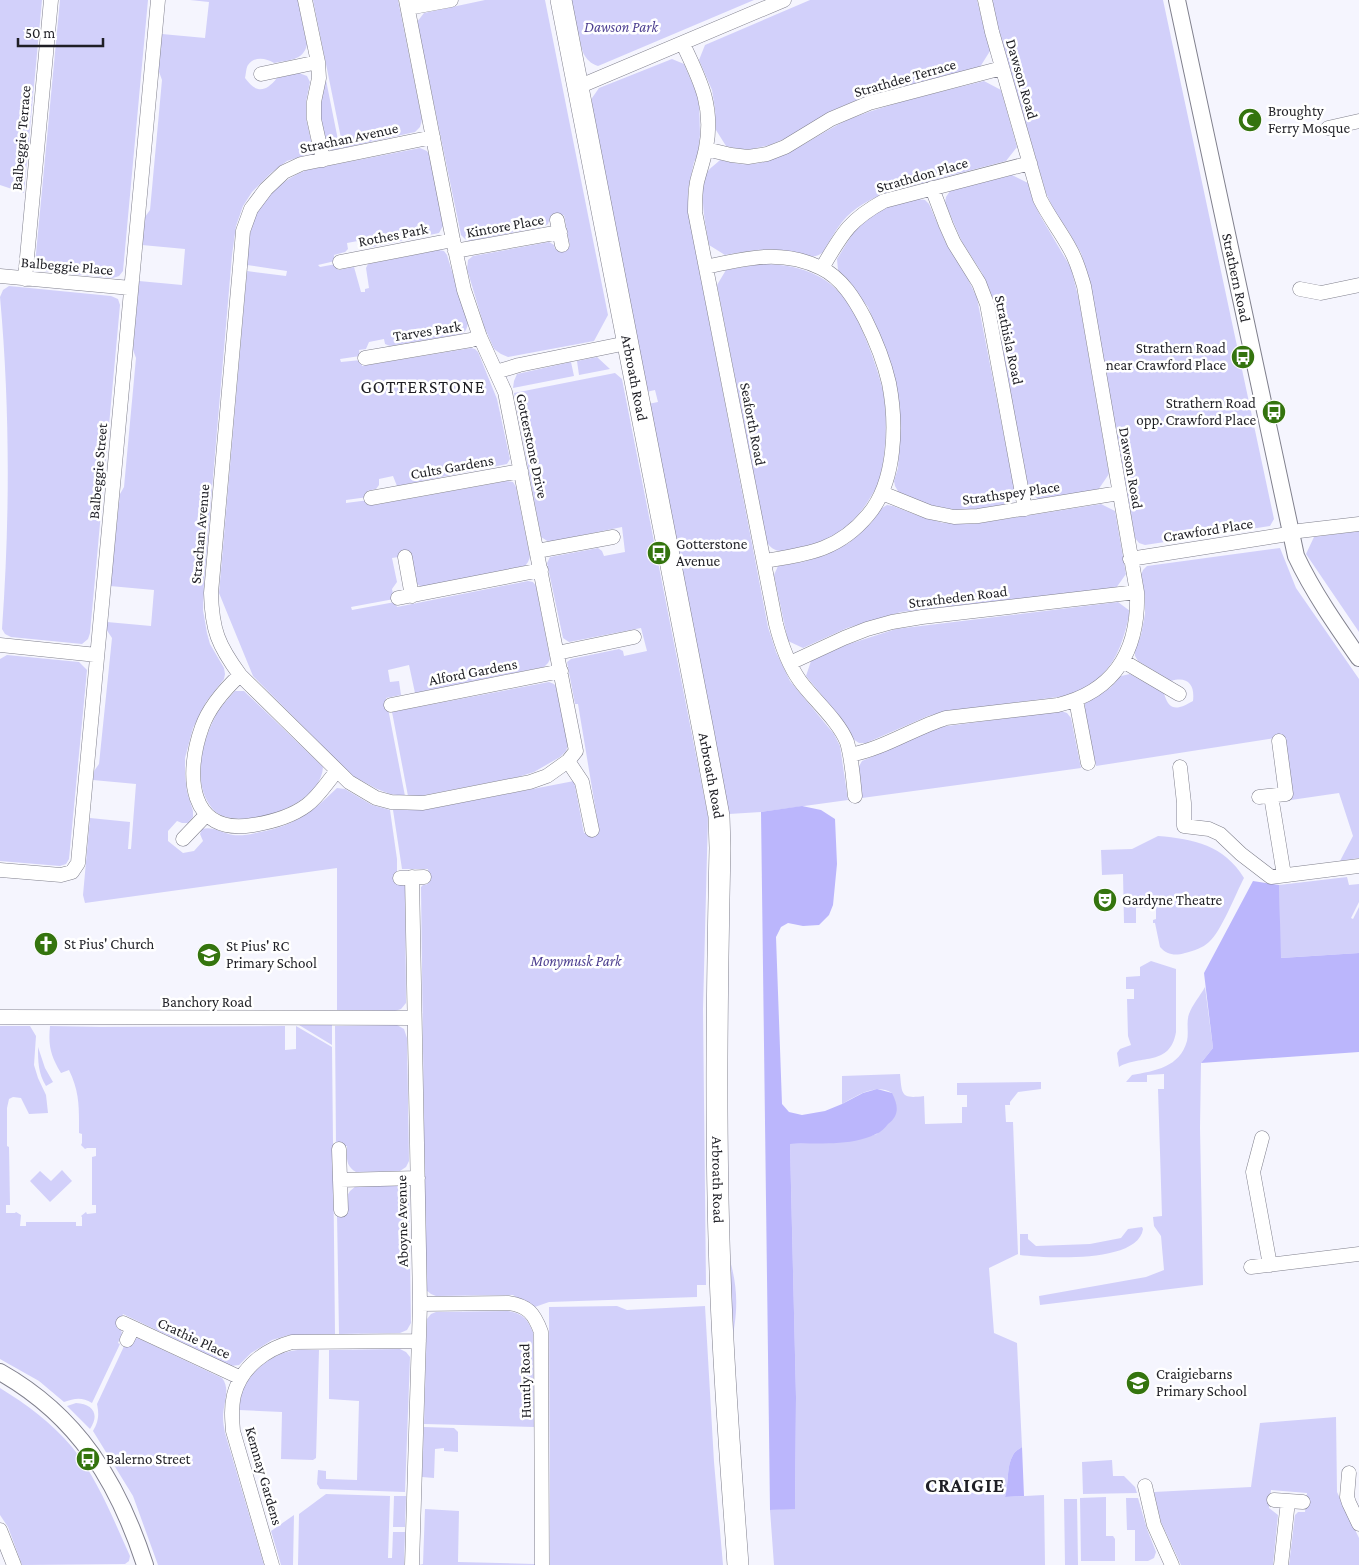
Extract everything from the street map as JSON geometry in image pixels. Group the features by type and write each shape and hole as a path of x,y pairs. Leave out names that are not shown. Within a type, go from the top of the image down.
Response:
{"main road":[{"name":"Arbroath Road","path":"561,0 719,816 718,1222 722,1328 738,1565"}],"street":[{"name":"Balbeggie Terrace","path":"25,279 51,0"},
{"name":"Balbeggie Street","path":"0,870 61,875 72,872 78,863 158,0"},
{"path":"305,0 318,62 319,78 314,102 314,119 323,160"},
{"name":"Gotterstone Drive","path":"451,0 407,4 464,290 480,337 505,392 576,751 568,761"},
{"path":"578,87 684,44 784,0"},
{"name":"Dawson Road","path":"850,755 862,752 946,718 1058,705 1076,700 1092,692 1109,678 1123,660 1134,635 1138,613 1137,592 1082,279 1070,248 1040,199 1002,68 985,0"},
{"name":"Strathern Road","path":"1177,0 1296,556 1306,577 1359,658"},
{"name":"Seaforth Road","path":"684,44 703,88 708,107 709,126 706,149 697,183 695,197 696,212 776,624 781,644 800,680 840,729 846,741 850,755 855,796"},
{"path":"261,74 318,62"},
{"name":"Strathdee Terrace","path":"706,149 739,156 767,154 785,147 831,119 869,103 1002,68"},
{"path":"1328,128 1359,121"},
{"name":"Strachan Avenue","path":"433,137 302,164 284,172 266,189 251,209 244,231 211,593 215,632 225,655 240,675 348,782 376,798 391,802 423,803 530,782 547,776 568,761"},
{"name":"Strathdon Place","path":"822,268 840,237 852,222 884,201 1030,163"},
{"name":"Strathisla Road","path":"932,188 954,243 979,283 987,304 1025,509"},
{"name":"Kintore Place","path":"454,245 560,232"},
{"name":"Rothes Park","path":"340,262 454,245"},
{"path":"706,267 756,257 777,256 799,260 822,268 840,283 855,301 879,351 889,384 892,416 890,470 882,493 870,514 851,533 829,546 808,554 764,561"},
{"name":"Balbeggie Place","path":"0,276 131,288"},
{"path":"1300,289 1321,293 1359,285"},
{"name":"Tarves Park","path":"376,342 372,357 480,337"},
{"path":"496,372 519,365 627,343"},
{"name":"Cults Gardens","path":"371,498 387,488 521,471"},
{"name":"Strathspey Place","path":"882,493 929,512 954,517 978,516 1119,493"},
{"name":"Crawford Place","path":"1130,559 1290,533 1359,524"},
{"path":"537,551 613,537"},
{"path":"404,557 412,596"},
{"path":"398,598 541,570"},
{"name":"Stratheden Road","path":"790,663 844,638 892,622 1137,592"},
{"path":"557,653 634,637"},
{"path":"0,645 97,655"},
{"path":"1123,660 1179,694"},
{"name":"Alford Gardens","path":"391,705 561,671"},
{"path":"240,675 214,703 202,726 194,753 192,777 196,798 206,815 222,824 244,827 287,817 306,806 337,771"},
{"path":"1076,700 1088,763"},
{"path":"1279,740 1286,794 1265,797 1284,875"},
{"path":"568,761 582,782 592,830"},
{"path":"1180,766 1184,803 1184,826 1209,829 1220,834 1241,854 1271,877 1359,866"},
{"path":"183,839 206,815"},
{"name":"Aboyne Avenue","path":"412,877 420,1304 412,1565"},
{"name":"Banchory Road","path":"0,1017 414,1018"},
{"path":"1262,1138 1253,1172 1270,1265"},
{"path":"340,1149 341,1210"},
{"path":"340,1180 418,1178"},
{"path":"1251,1267 1359,1254"},
{"name":"Huntly Road","path":"420,1304 508,1303 527,1309 536,1319 540,1332 542,1565"},
{"name":"Crathie Place","path":"128,1330 241,1378"},
{"name":"Kemnay Gardens","path":"272,1565 233,1431 232,1412 234,1394 241,1378 252,1363 266,1353 292,1342 419,1341"},
{"path":"0,1372 30,1391 56,1412 82,1439 101,1466 120,1500 135,1534 145,1565"},
{"path":"1349,1474 1348,1503 1359,1524"},
{"path":"1145,1486 1154,1525 1171,1565"},
{"path":"1274,1500 1303,1502"},
{"path":"1281,1565 1288,1501"},
{"path":"0,1530 14,1565"}],"green space":[{"path":"0,0 42,0 24,193 0,185"},
{"path":"60,0 148,0 123,271 119,276 113,278 43,271 35,264"},
{"path":"190,0 298,0 307,45 305,50 298,57 290,60 274,63 264,59 253,60 247,66 245,78 257,89 265,89 277,78 299,73 307,76 310,82 306,102 306,118 312,145 306,155 287,161 271,173 252,192 243,206 236,226 232,255 203,610 210,644 224,668 225,674 224,679 206,702 193,728 185,758 187,792 193,817 188,823 177,821 168,831 168,841 183,853 194,851 203,841 200,834 202,829 210,828 233,835 246,835 284,826 311,811 337,788 345,789 372,805 390,810 397,859 397,884 405,886 406,1003 401,1009 395,1011 337,1010 337,868 85,903 83,895 90,818 130,822 128,849 131,849 136,784 93,780 94,771 99,764 112,638 106,629 107,622 151,626 154,590 110,586 120,494 124,487 136,358 133,350 139,281 182,285 185,249 142,245 145,217 150,210 162,80 158,69 162,34 205,38 209,2"},
{"path":"313,0 398,0 422,120 420,127 415,132 343,148"},
{"path":"485,0 545,0 608,315 594,341 508,357 494,349 484,326 467,269 468,260 473,256 549,242 554,245 555,249 570,246 564,215 550,218 548,224 543,227 469,241 461,235 417,22 424,13"},
{"name":"Dawson Park","path":"569,0 754,0 598,66 586,57 579,34 576,35"},
{"path":"810,0 977,0 990,51 980,67 867,96 831,111 791,136 770,145 752,149 726,146 716,130 712,90 699,60 705,45"},
{"path":"992,0 1163,0 1274,519 1270,526 1145,545 1139,543 1135,538 1089,279 1081,253 1055,212 1046,193 999,32"},
{"path":"672,59 684,64 699,99 700,135 698,155 694,162 688,190 688,211 768,627 776,652 790,681 834,734 840,746 848,800 761,812 729,814 648,404 658,402 655,390 646,392 591,108 592,98 599,88"},
{"path":"326,80 340,150 332,150 325,144 318,112 323,81"},
{"path":"984,81 1001,90 1017,147 1006,161 888,192 869,201 857,208 842,222 823,252 818,255 802,256 786,251 766,250 725,255 709,245 704,218 703,186 708,171 720,160 739,164 755,164 770,160 785,155 841,123 871,111"},
{"path":"420,148 427,151 430,156 443,226 439,233 370,247 364,244 363,240 347,243 348,249 345,252 334,255 335,261 318,265 320,267 336,264 338,270 354,267 361,292 365,292 365,289 369,288 366,268 368,264 439,250 444,251 447,255 468,324 466,330 462,334 390,346 385,344 384,339 369,342 366,349 359,350 360,356 340,359 341,362 361,360 362,366 471,348 475,349 478,352 497,399 510,459 507,464 397,486 393,476 379,479 379,485 376,489 367,491 368,497 346,500 346,503 369,500 375,505 507,481 513,482 516,487 530,557 525,566 422,587 417,584 411,555 392,558 397,582 392,589 394,599 351,607 352,610 395,602 397,607 528,581 533,582 536,586 550,659 544,667 415,693 409,665 388,670 390,682 399,681 401,695 386,698 405,796 390,794 377,789 351,775 253,676 219,593 247,271 286,276 287,271 247,265 250,234 257,213 270,194 278,187 297,174 307,170"},
{"path":"1012,175 1028,183 1033,201 1041,217 1071,268 1079,300 1109,474 1098,490 1038,499 1029,492 991,294 982,273 962,242 945,203 950,191"},
{"path":"918,199 925,200 929,204 945,241 966,275 977,298 1015,492 1013,499 1008,504 980,509 957,510 935,507 899,493 895,486 900,433 897,388 890,362 868,307 838,270 837,259 856,228 876,213 887,207"},
{"path":"761,264 791,267 806,271 820,277 844,297 855,314 865,337 879,375 885,401 885,449 881,471 879,481 864,508 849,524 823,541 783,551 775,550 767,543 717,285 726,270"},
{"path":"9,286 111,296 118,299 120,305 90,633 88,639 82,644 11,637 5,634 2,629 8,463 6,380 0,297 3,290"},
{"path":"597,357 610,369 579,375 577,361"},
{"path":"571,362 574,376 513,388 517,374"},
{"name":"Monymusk Park","path":"615,373 622,379 708,816 703,1009 706,1285 697,1285 697,1297 549,1302 532,1308 513,1295 436,1296 426,1290 421,887 428,884 428,869 402,869 393,810 424,810 574,781 584,833 599,830 578,704 575,704 567,662 571,659 619,649 623,651 624,656 647,651 641,628 569,642 563,638 547,563 550,557 598,548 604,556 625,552 622,527 549,542 541,537 514,393"},
{"path":"1101,504 1115,511 1126,574 1116,588 901,612 847,628 803,648 788,641 774,575 778,566 803,562 826,555 849,543 887,505 943,523 974,524"},
{"path":"1359,531 1359,632 1306,554 1314,537"},
{"path":"1280,548 1296,588 1359,679 1359,858 1340,861 1353,836 1339,793 1291,800 1282,737 1096,766 1085,712 1085,702 1110,688 1121,676 1130,674 1164,693 1169,704 1175,708 1193,701 1193,690 1189,683 1182,680 1171,681 1138,661 1135,656 1145,614 1145,596 1141,575 1143,570 1147,566"},
{"path":"1118,602 1130,611 1116,656 1103,674 1094,682 1081,690 1065,696 944,712 928,716 866,743 859,743 853,739 845,724 806,676 811,661 846,645 896,629"},
{"path":"7,655 79,662 87,670 69,859 66,864 60,866 0,861 0,659"},
{"path":"549,682 556,687 568,745 566,751 560,757 534,772 518,777 420,796 408,796 392,712"},
{"path":"235,691 244,691 323,767 319,780 311,792 299,802 284,810 268,815 236,819 223,816 215,811 204,794 200,773 206,739 218,711"},
{"path":"1061,711 1067,713 1071,718 1081,768 862,798 858,768 862,761 940,727"},
{"path":"1158,836 1184,839 1207,846 1227,858 1244,878 1214,937 1201,948 1181,954 1168,953 1160,947 1155,923 1153,923 1153,920 1156,919 1156,907 1136,908 1136,923 1124,923 1123,874 1102,875 1101,850 1132,849"},
{"path":"1347,877 1349,885 1359,884 1359,902 1351,918 1353,919 1359,907 1359,953 1280,958 1279,885"},
{"path":"1151,961 1176,969 1176,1032 1173,1043 1161,1055 1119,1067 1117,1053 1120,1049 1131,1045 1128,1036 1127,999 1134,999 1134,989 1126,989 1126,977 1140,976 1140,967"},
{"path":"1205,987 1213,1048 1201,1063 1200,1128 1203,1285 1040,1305 1039,1296 1146,1277 1164,1270 1161,1236 1154,1226 1153,1217 1162,1216 1158,1089 1164,1089 1164,1074 1147,1075 1147,1082 1126,1082 1132,1075 1166,1066 1179,1057 1187,1041 1189,1014"},
{"path":"299,1025 332,1025 332,1045"},
{"path":"397,1025 404,1029 407,1038 409,1161 406,1167 400,1171 356,1172 348,1164 347,1146 336,1146 335,1026"},
{"path":"0,1026 30,1026 36,1036 34,1065 46,1095 48,1113 29,1114 21,1098 13,1097 9,1099 7,1108 7,1146 9,1147 10,1205 6,1205 6,1213 16,1212 21,1215 20,1226 26,1226 26,1222 76,1222 76,1226 82,1226 81,1216 86,1212 87,1214 96,1213 96,1205 92,1205 92,1157 96,1156 96,1148 85,1149 81,1145 82,1134 79,1133 77,1093 69,1070 61,1073 55,1061 49,1040 50,1026 285,1026 285,1050 296,1049 296,1026 332,1047 335,1334 289,1335 272,1340 251,1353 239,1365 231,1366 123,1314 117,1328 121,1330 122,1334 118,1343 120,1344 92,1403 78,1399 64,1402 39,1381 0,1359"},
{"path":"38,1047 45,1068 53,1082 46,1086 40,1072"},
{"path":"900,1074 901,1087 904,1094 911,1097 924,1096 925,1124 962,1123 962,1107 967,1107 967,1095 957,1095 957,1083 1041,1082 1041,1089 1018,1092 1010,1102 1010,1105 1005,1105 1006,1122 1013,1122 1018,1254 989,1268 994,1333 1017,1343 1022,1447 1014,1453 1011,1460 1005,1497 1044,1495 1045,1565 774,1565 770,1510 795,1508 796,1397 790,1144 851,1141 877,1134 892,1093 886,1090 873,1090 860,1094 842,1104 842,1076"},
{"path":"62,1170 72,1181 50,1202 30,1181 40,1171 51,1181"},
{"path":"356,1186 400,1186 406,1188 409,1195 411,1323 407,1330 400,1333 339,1334 337,1213 350,1191"},
{"path":"1142,1227 1143,1229 1137,1240 1125,1248 1108,1253 1069,1257 1020,1255 1020,1234 1028,1234 1028,1239 1036,1246 1090,1244 1121,1238 1128,1229"},
{"path":"727,1250 736,1297 731,1344"},
{"path":"617,1306 627,1310 705,1306 714,1462 723,1565 550,1565 549,1307"},
{"path":"508,1311 524,1317 533,1332 534,1427 424,1424 427,1319 436,1312"},
{"path":"138,1338 222,1378 225,1382 226,1392 223,1417 225,1433 264,1565 158,1565 133,1496 93,1431 98,1418 97,1404 126,1342"},
{"path":"400,1349 410,1357 405,1492 320,1489 317,1484 318,1470 326,1471 326,1479 357,1480 359,1401 329,1399 329,1350"},
{"path":"294,1350 319,1350 316,1458 313,1460 281,1459 282,1412 239,1410 241,1394 249,1379 267,1361"},
{"path":"0,1388 29,1407 47,1422 64,1438 81,1459 90,1472 130,1556 129,1561 125,1564 22,1565 8,1527 0,1515"},
{"path":"76,1403 87,1405 93,1411 94,1419 90,1429 67,1406"},
{"path":"1336,1417 1337,1492 1359,1538 1359,1565 1289,1565 1295,1515 1298,1512 1305,1512 1307,1493 1271,1490 1269,1508 1278,1515 1273,1565 1181,1565 1161,1522 1154,1492 1251,1487 1260,1423"},
{"path":"424,1427 454,1428 458,1432 458,1452 444,1451 444,1448 435,1449 434,1478 422,1477"},
{"path":"1112,1460 1113,1476 1124,1476 1135,1487 1137,1493 1083,1494 1082,1462"},
{"path":"326,1494 390,1496 388,1558 392,1558 393,1532 405,1532 404,1565 298,1565 299,1514"},
{"path":"394,1496 406,1496 405,1527 393,1527"},
{"path":"1106,1497 1106,1536 1113,1536 1115,1539 1115,1561 1081,1561 1080,1498"},
{"path":"1126,1498 1138,1498 1156,1552 1154,1558 1148,1561 1135,1561 1135,1530 1127,1530"},
{"path":"1064,1499 1077,1499 1078,1565 1065,1565"},
{"path":"425,1509 459,1511 458,1562 535,1565 419,1565 423,1564"},
{"path":"294,1515 293,1565 281,1565 271,1531"}],"shaded area":[{"path":"802,806 821,810 835,819 837,864 833,905 829,915 819,925 803,926 788,923 781,927 776,937 782,1104 789,1112 802,1115 825,1111 863,1093 877,1089 892,1093 897,1110 895,1117 883,1130 866,1138 834,1143 790,1144 796,1397 795,1509 770,1510 761,812"},
{"path":"1253,881 1279,885 1281,958 1359,953 1359,1052 1201,1063 1213,1048 1204,973"},
{"path":"1022,1447 1024,1496 1005,1497 1011,1460 1014,1453"}],"place":[{"name":"Broughty Ferry Mosque","path":"1250,120"},
{"name":"Strathern Road near Crawford Place","path":"1243,357"},
{"name":"Strathern Road opp. Crawford Place","path":"1274,412"},
{"name":"Gotterstone Avenue","path":"659,553"},
{"name":"Gardyne Theatre","path":"1105,900"},
{"name":"St Pius' Church","path":"46,944"},
{"name":"St Pius' RC Primary School","path":"209,955"},
{"name":"Craigiebarns Primary School","path":"1138,1383"},
{"name":"Balerno Street","path":"88,1459"}],"district":[{"name":"GOTTERSTONE","path":"423,387"},
{"name":"CRAIGIE","path":"965,1485"}]}
